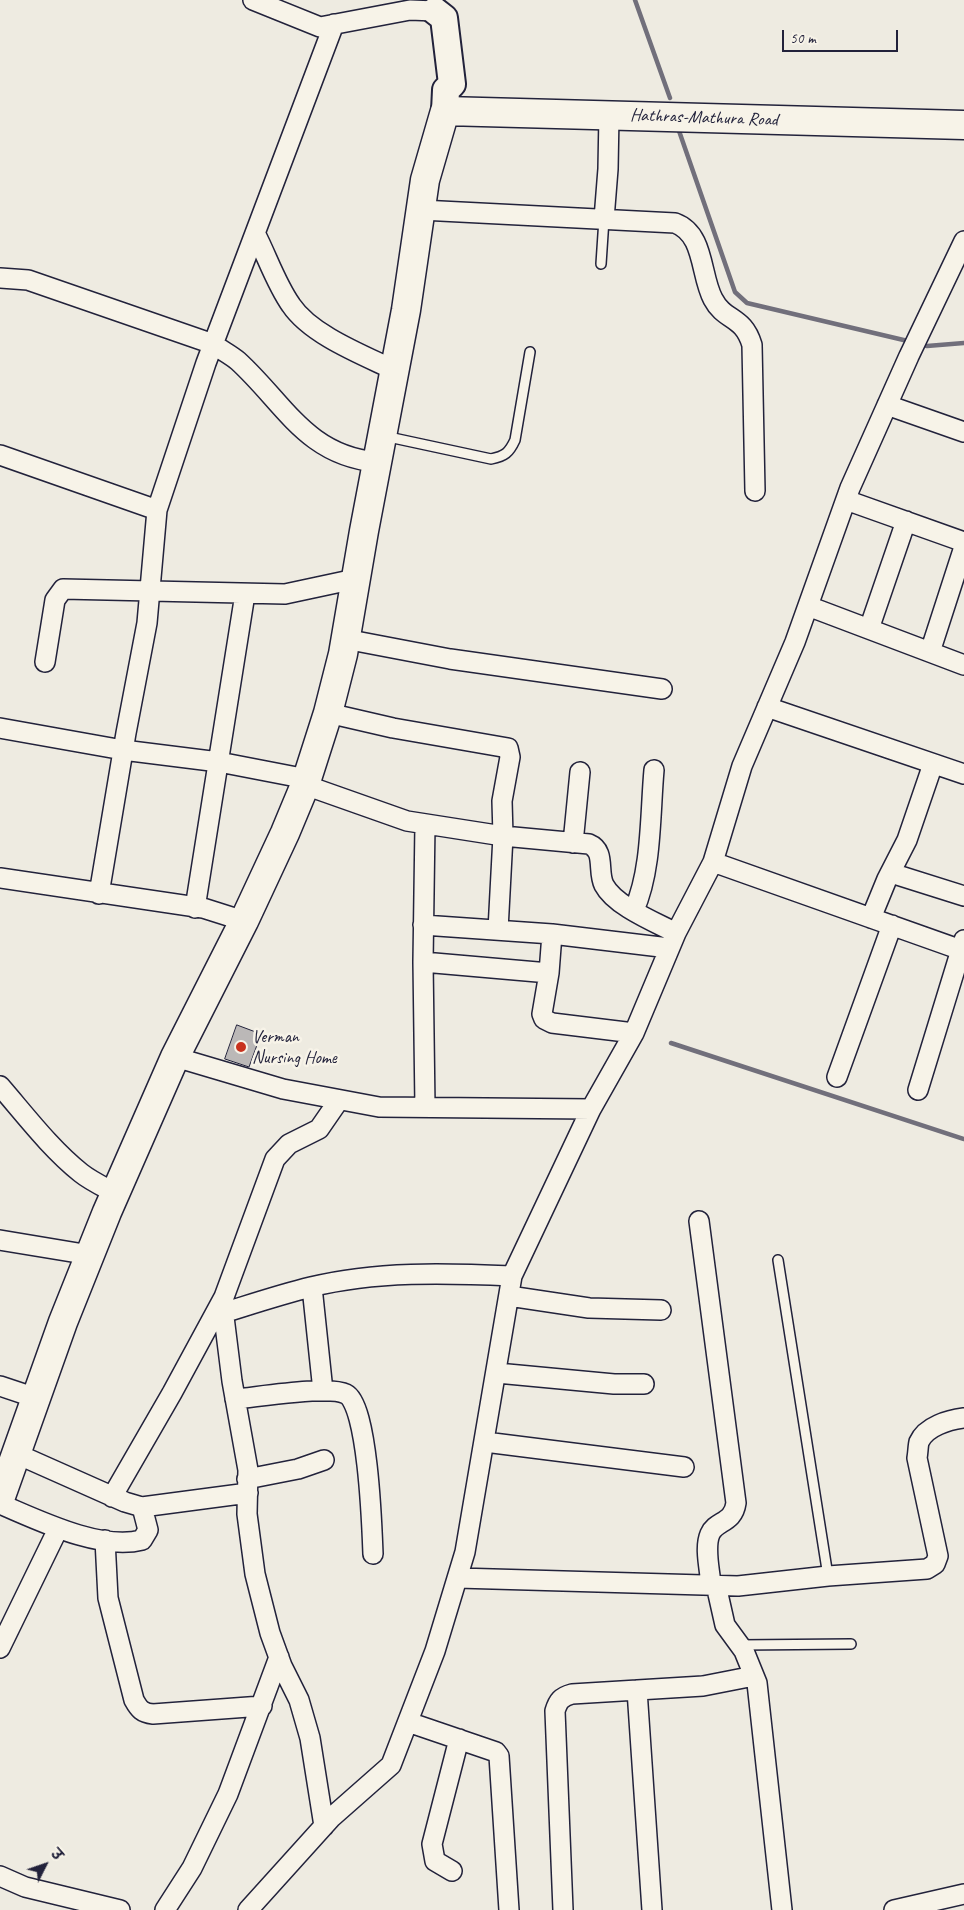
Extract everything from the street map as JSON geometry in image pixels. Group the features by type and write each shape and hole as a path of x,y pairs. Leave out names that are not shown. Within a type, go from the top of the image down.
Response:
{"highway":[{"name":"Hathras-Mathura Road","path":"445,100 609,115 959,120"},
{"path":"0,1499 36,1398 115,1193 175,1057 244,921 306,782 328,713 345,639 356,579 394,370 425,180 445,100"}],"street":[{"path":"263,2 320,27 435,5 444,18 452,84 445,100"},
{"path":"99,894 123,750 148,623 157,510 213,344 334,24"},
{"path":"604,219 608,169 609,115"},
{"path":"421,210 675,223 683,226 692,235 696,243 712,298 718,307 744,327 749,334 753,356 755,491"},
{"path":"255,233 291,306 304,319 353,350 394,370"},
{"path":"248,1910 324,1826 391,1765 435,1651 465,1552 512,1276 591,1108 634,1033 672,941 713,862 742,766 808,606 846,500 909,356 964,241"},
{"path":"0,278 28,280 213,344 238,361 291,418 322,446 341,455 376,462"},
{"path":"887,405 964,432"},
{"path":"0,455 157,510"},
{"path":"846,500 964,542"},
{"path":"869,629 906,521"},
{"path":"930,652 964,547"},
{"path":"45,662 55,600 63,589 285,594 356,579"},
{"path":"195,908 245,594"},
{"path":"808,606 964,665"},
{"path":"345,639 450,659 662,689"},
{"path":"767,707 964,774"},
{"path":"328,713 393,728 508,748 510,756 502,801 503,836 498,930"},
{"path":"0,728 123,750 219,762 306,782 407,821 503,836 595,846 600,860 603,884 614,899 634,910 672,941"},
{"path":"871,918 907,840 933,764"},
{"path":"634,910 646,873 654,770"},
{"path":"572,843 580,772"},
{"path":"425,824 423,925 425,1107"},
{"path":"713,862 871,918 963,947 918,1090"},
{"path":"891,873 964,896"},
{"path":"0,878 224,913 244,921"},
{"path":"423,925 672,941"},
{"path":"837,1076 892,925"},
{"path":"552,934 549,974 542,1014 547,1022 634,1033"},
{"path":"423,962 549,974"},
{"path":"175,1057 283,1089 379,1107 591,1108"},
{"path":"0,1086 42,1137 68,1162 83,1175 115,1193"},
{"path":"112,1496 223,1307 275,1159 289,1144 319,1129 339,1100"},
{"path":"699,1221 736,1503 732,1516 710,1532 708,1541 714,1585 725,1625 740,1646 754,1676 762,1723 782,1910"},
{"path":"0,1240 90,1255"},
{"path":"223,1307 312,1287 372,1277 439,1274 512,1276"},
{"path":"312,1287 323,1391"},
{"path":"509,1296 589,1308 661,1310"},
{"path":"223,1307 248,1486 247,1514 255,1574 278,1657 299,1700 310,1738 324,1826"},
{"path":"497,1372 614,1384 644,1384"},
{"path":"0,1386 36,1398"},
{"path":"235,1399 323,1391 345,1393 352,1399 370,1482 373,1554"},
{"path":"458,1578 738,1586 828,1576 927,1570 935,1564 938,1556 917,1458 920,1442 928,1432 941,1424 964,1418"},
{"path":"484,1442 684,1467"},
{"path":"17,1454 112,1496 142,1507 248,1486 324,1460"},
{"path":"0,1504 58,1529 105,1540 134,1542 142,1540 148,1530 142,1507"},
{"path":"0,1648 58,1529"},
{"path":"105,1540 108,1598 134,1700 138,1708 144,1713 153,1714 262,1706"},
{"path":"165,1910 192,1868 228,1794 262,1706 278,1657"},
{"path":"563,1910 555,1711 557,1703 562,1697 572,1694 704,1686 754,1676"},
{"path":"637,1690 652,1910"},
{"path":"408,1722 496,1752 500,1756 510,1910"},
{"path":"452,1871 435,1862 432,1844 458,1739"},
{"path":"0,1876 25,1887 120,1910"},
{"path":"894,1910 915,1908 964,1894"}],"lane":[{"path":"601,264 604,219"},
{"path":"382,436 490,459 503,457 510,451 515,440 530,352"},
{"path":"778,1260 828,1576"},
{"path":"740,1646 851,1644"}],"building":[{"path":"237,1025 261,1034 249,1067 225,1059"}],"waterway":[{"path":"635,0 670,98"},
{"path":"678,128 735,292 747,303 912,342"},
{"path":"919,344 927,346 964,343"},
{"path":"671,1043 964,1139"}],"place":[{"name":"Verman Nursing Home","path":"241,1047"}]}
